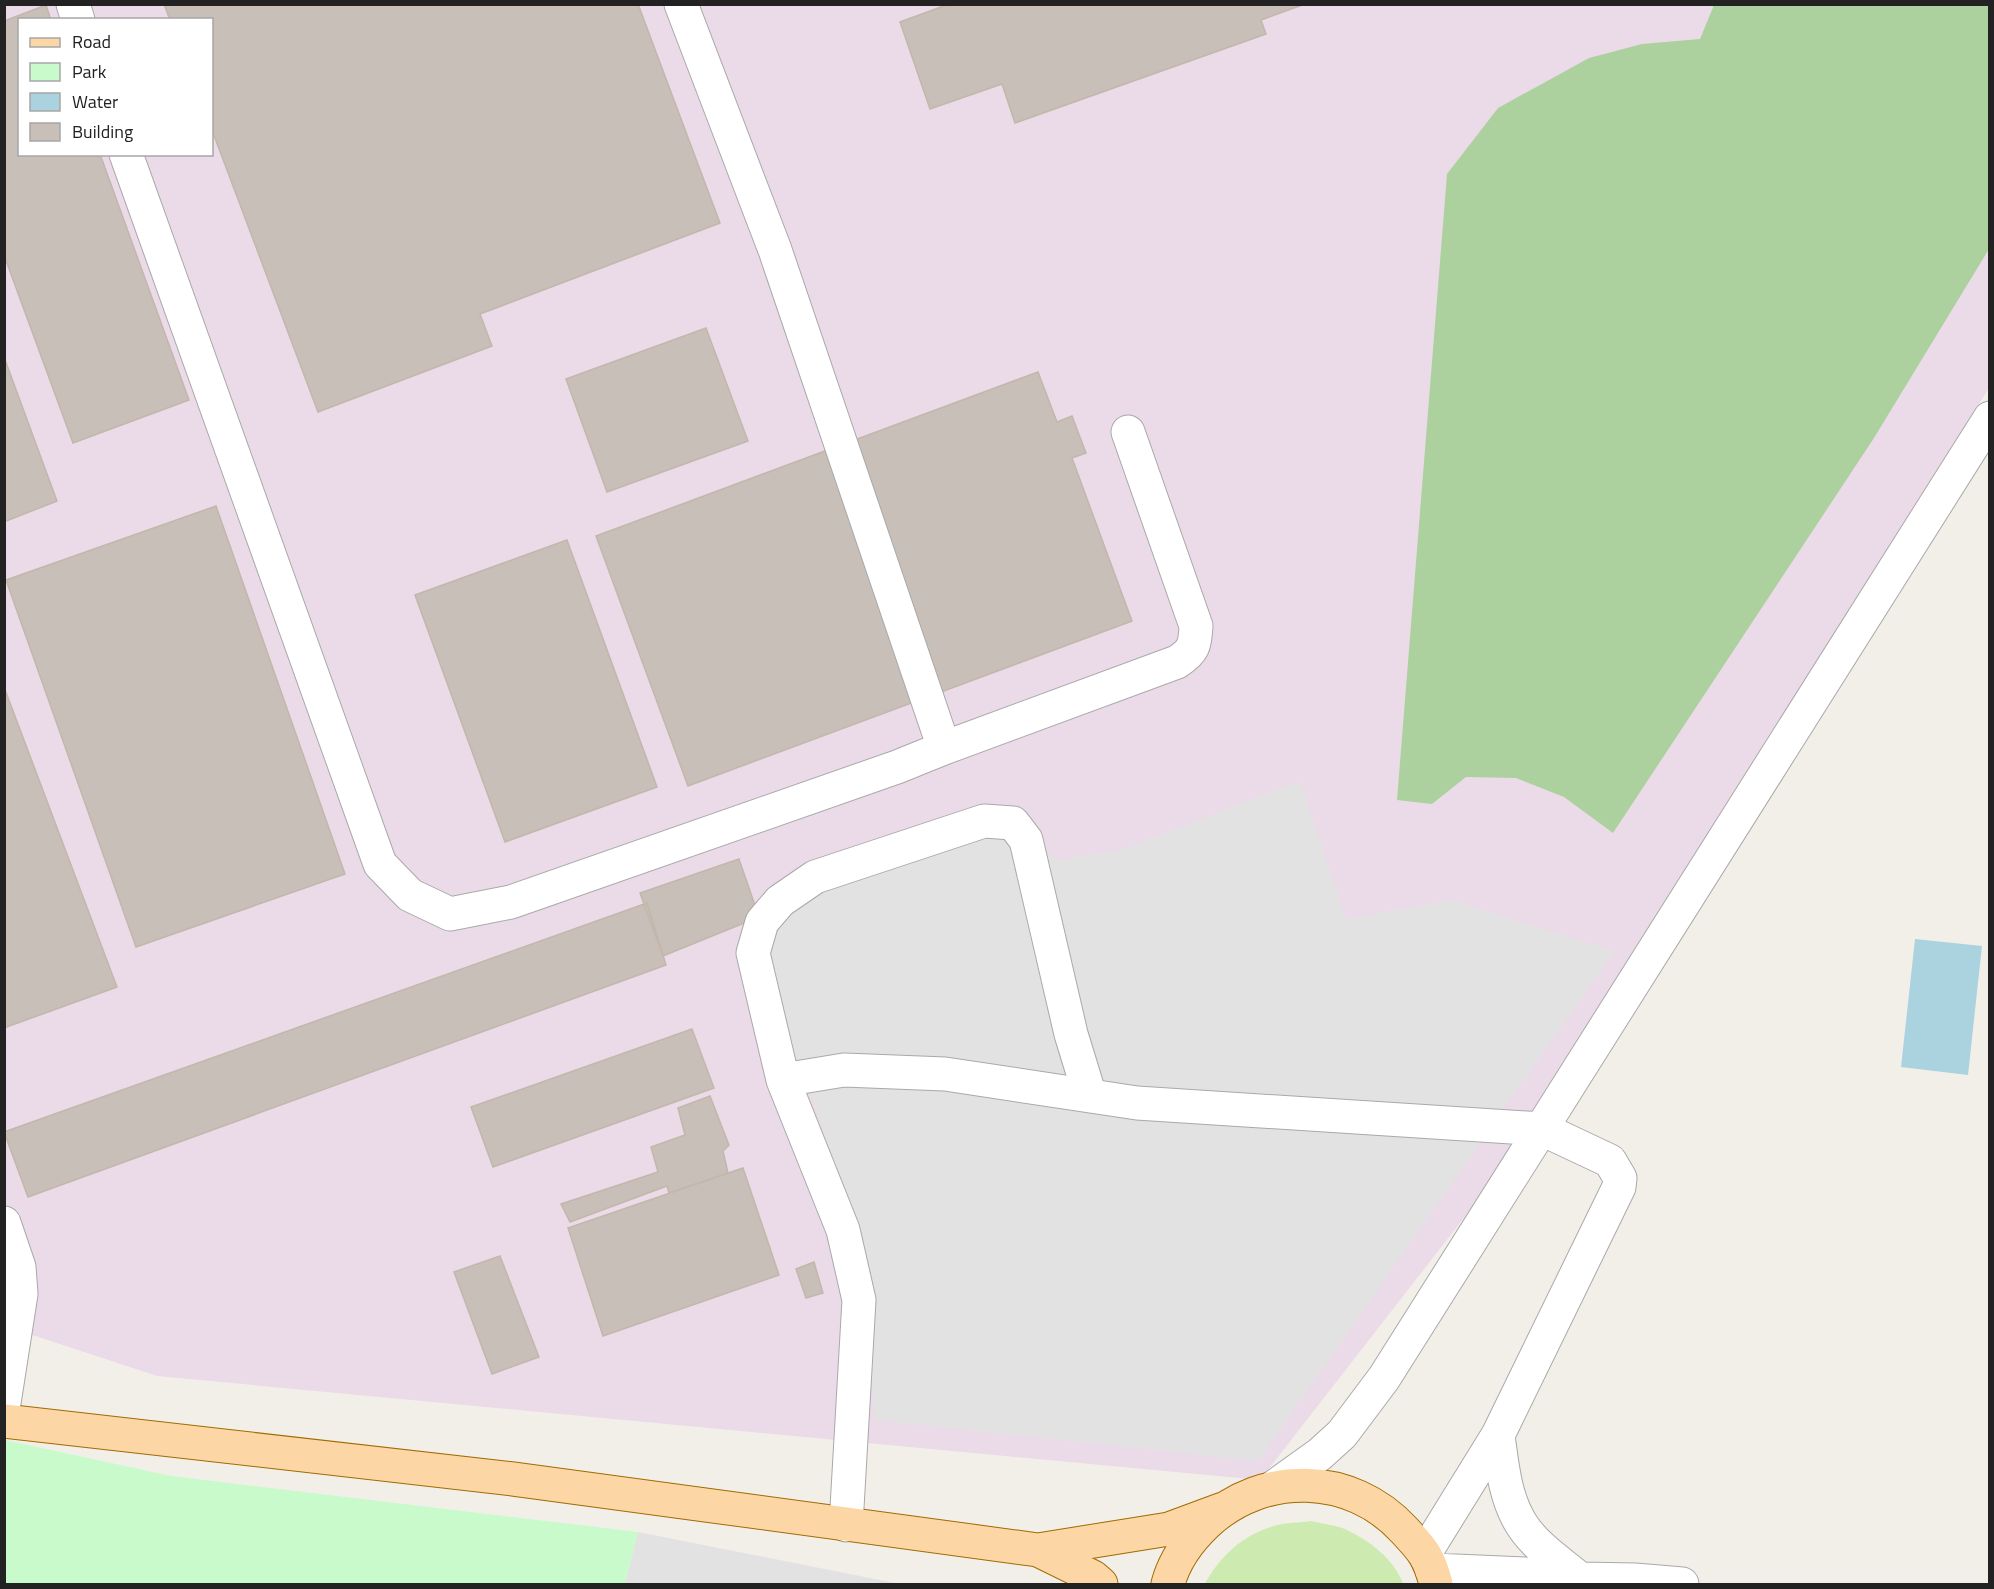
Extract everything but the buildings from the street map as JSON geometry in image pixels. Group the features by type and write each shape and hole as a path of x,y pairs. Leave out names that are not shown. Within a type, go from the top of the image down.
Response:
{"main road":[{"path":"4,1421 513,1479 1038,1550 1169,1529 1223,1509 1247,1495 1274,1487 1315,1485 1355,1495 1391,1516 1431,1569"},
{"path":"1168,1584 1171,1572 1192,1537 1223,1509"},
{"path":"1038,1550 1093,1577 1101,1584"}],"street":[{"path":"681,4 775,250 944,748"},
{"path":"127,156 380,864 410,895 450,914 511,902 897,767 1178,662 1192,649 1195,643 1196,627 1128,432"},
{"path":"1274,1487 1320,1454 1342,1434 1384,1378 1989,418"},
{"path":"846,1525 859,1300 843,1230 783,1080 753,953 762,922 780,901 815,877 984,821 1013,823 1026,840 1071,1034 1090,1096"},
{"path":"783,1080 844,1070 945,1074 1137,1103 1542,1129 1611,1161 1620,1178 1619,1187 1431,1569 1682,1584"},
{"path":"4,1223 19,1267 21,1293 4,1403"},
{"path":"1498,1435 1503,1472 1511,1502 1522,1525 1540,1546 1580,1579"}],"shaded area":[{"path":"5,5 1989,5 1989,388 1516,1151 1260,1480 157,1376 5,1326"},
{"path":"1300,781 1346,919 1451,900 1614,951 1258,1461 874,1420 869,1339 870,1275 837,1170 779,1004 768,936 804,901 913,857 998,833 1060,860 1124,849"},
{"path":"638,1532 900,1584 625,1584"}],"green space":[{"path":"1714,5 1989,5 1989,249 1874,438 1613,833 1564,797 1516,778 1466,777 1432,804 1397,800 1447,174 1498,108 1589,58 1642,44 1700,39"},
{"path":"5,1440 171,1476 638,1532 625,1584 5,1584"},
{"path":"1311,1521 1343,1528 1356,1534 1388,1559 1403,1584 1205,1584 1225,1556 1252,1535 1278,1525"}],"water":[{"path":"1915,939 1982,946 1968,1075 1901,1067"}]}
